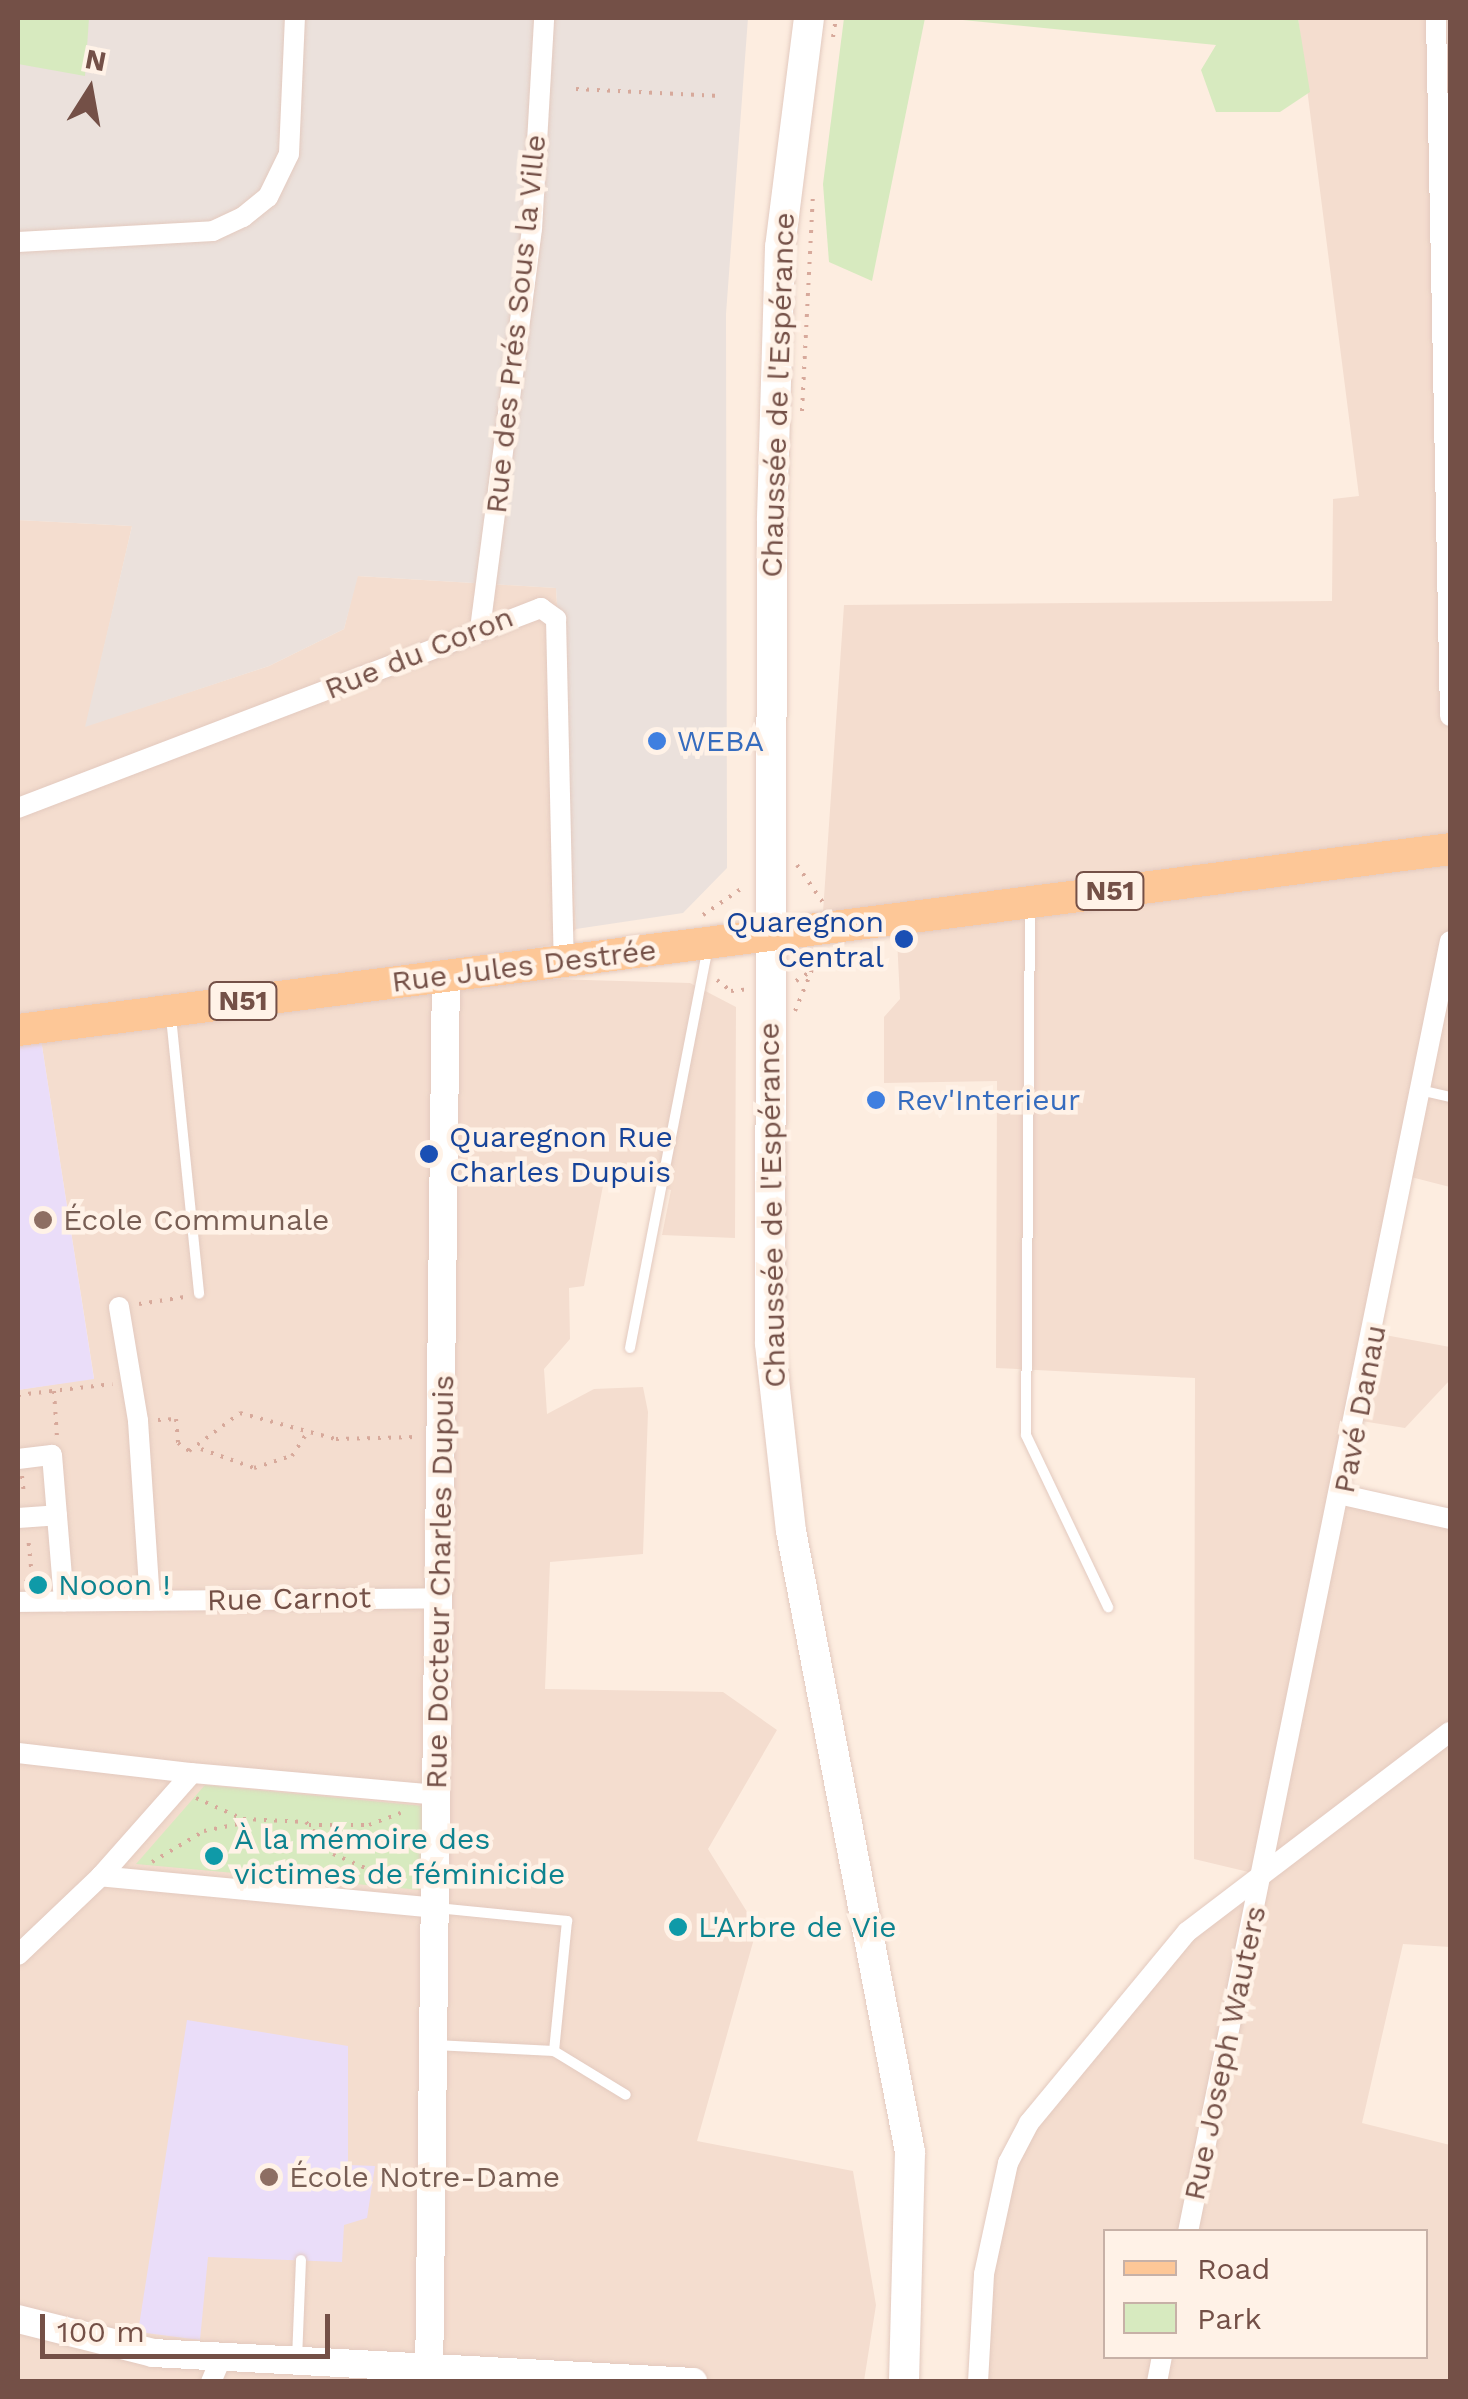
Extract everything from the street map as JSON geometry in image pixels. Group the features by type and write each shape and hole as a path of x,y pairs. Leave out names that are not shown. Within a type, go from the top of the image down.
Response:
{"main road":[{"name":"Chaussée de l'Espérance","path":"809,18 780,247 784,880 770,934 774,1405 902,2086 913,2212 904,2382"},
{"name":"Rue Jules Destrée","path":"18,1030 1450,849"}],"street":[{"path":"18,242 213,231 243,217 268,196 289,154 295,18"},
{"name":"Rue des Prés Sous la Ville","path":"480,629 532,229 544,18"},
{"path":"1436,18 1450,716"},
{"name":"Rue du Coron","path":"18,808 522,610 556,618 564,960"},
{"name":"Pavé Danau","path":"1262,1875 1344,1495 1450,941"},
{"name":"Rue Docteur Charles Dupuis","path":"430,2375 436,2045 424,1907 440,1598 446,976"},
{"path":"120,1307 128,1382 138,1421 150,1601"},
{"path":"18,1458 52,1456 64,1602"},
{"path":"1344,1495 1450,1518"},
{"path":"18,1518 56,1516"},
{"name":"Rue Carnot","path":"18,1602 440,1598"},
{"path":"978,2382 984,2274 1016,2142 1160,1961 1262,1875 1450,1732"},
{"path":"18,1754 187,1779 428,1795"},
{"path":"18,1955 101,1876 187,1779"},
{"name":"Rue Joseph Wauters","path":"1189,2229 1262,1875"},
{"path":"101,1876 424,1907"},
{"path":"18,2319 99,2343 216,2370 297,2362 430,2375 693,2382"}],"lane":[{"path":"1030,901 1026,1436 1108,1607"},
{"path":"630,1348 703,942"},
{"path":"170,1010 200,1294"},
{"path":"1424,1092 1450,1097"},
{"path":"424,1907 567,1921 554,2051"},
{"path":"436,2045 554,2051 626,2095"},
{"path":"297,2362 301,2260"}],"path":[{"path":"831,52 836,18"},
{"path":"576,89 720,96"},
{"path":"801,426 814,193"},
{"path":"784,880 796,861"},
{"path":"703,942 702,916 732,888 784,880 825,902 822,964 795,1012 795,1031"},
{"path":"120,1307 200,1294"},
{"path":"18,1395 128,1382"},
{"path":"52,1456 54,1390"},
{"path":"200,1450 240,1413 336,1439 442,1436"},
{"path":"138,1421 176,1418 178,1443 254,1468 292,1456 308,1431"},
{"path":"187,1779 210,1807 258,1822"},
{"path":"130,1879 204,1831 258,1822 385,1822 428,1795"},
{"path":"309,1825 333,1854 406,1882 424,1907"}],"shaded area":[{"path":"18,18 748,18 726,314 727,868 683,913 576,929 556,588 358,576 344,629 269,666 85,727 132,526 18,520"},
{"path":"1298,18 1450,18 1450,1187 1407,1176 1374,1333 1450,1347 1450,1380 1405,1428 1343,1418 1329,1498 1450,1527 1450,1947 1403,1944 1362,2123 1450,2145 1450,2381 985,2381 987,2290 1016,2153 1185,1938 1261,1875 1194,1859 1195,1378 996,1368 997,1081 884,1083 884,1017 900,999 896,919 822,927 844,605 1332,601 1333,499 1359,496"},
{"path":"18,520 132,526 86,726 269,666 344,629 357,576 556,588 576,929 564,942 444,967 18,1024"},
{"path":"446,976 690,983 736,1007 735,1238 662,1235 671,1190 605,1175 584,1286 569,1288 570,1339 544,1369 547,1414 594,1389 643,1387 648,1412 643,1554 550,1562 545,1689 723,1692 777,1730 708,1849 757,1928 697,2141 853,2171 876,2305 864,2381 18,2382 18,1390 94,1378 39,1027"},
{"name":"École Communale","path":"39,1027 94,1379 18,1390 18,1030"},
{"name":"École Notre-Dame","path":"187,2020 348,2046 348,2165 375,2166 367,2218 344,2225 342,2262 208,2257 200,2340 138,2332"}],"green space":[{"path":"18,18 89,18 85,76 18,64"},
{"path":"844,18 925,18 872,281 829,262 823,184"},
{"path":"943,18 1298,18 1310,92 1280,112 1216,112 1201,70 1216,45"},
{"path":"205,1785 424,1806 421,1890 136,1864"}],"place":[{"name":"WEBA","path":"657,741"},
{"name":"Quaregnon Central","path":"904,939"},
{"name":"Rev'Interieur","path":"876,1100"},
{"name":"Quaregnon Rue Charles Dupuis","path":"429,1154"},
{"name":"École Communale","path":"43,1220"},
{"name":"Nooon !","path":"38,1585"},
{"name":"À la mémoire des victimes de féminicide","path":"214,1856"},
{"name":"L'Arbre de Vie","path":"678,1927"},
{"name":"École Notre-Dame","path":"269,2177"}]}
